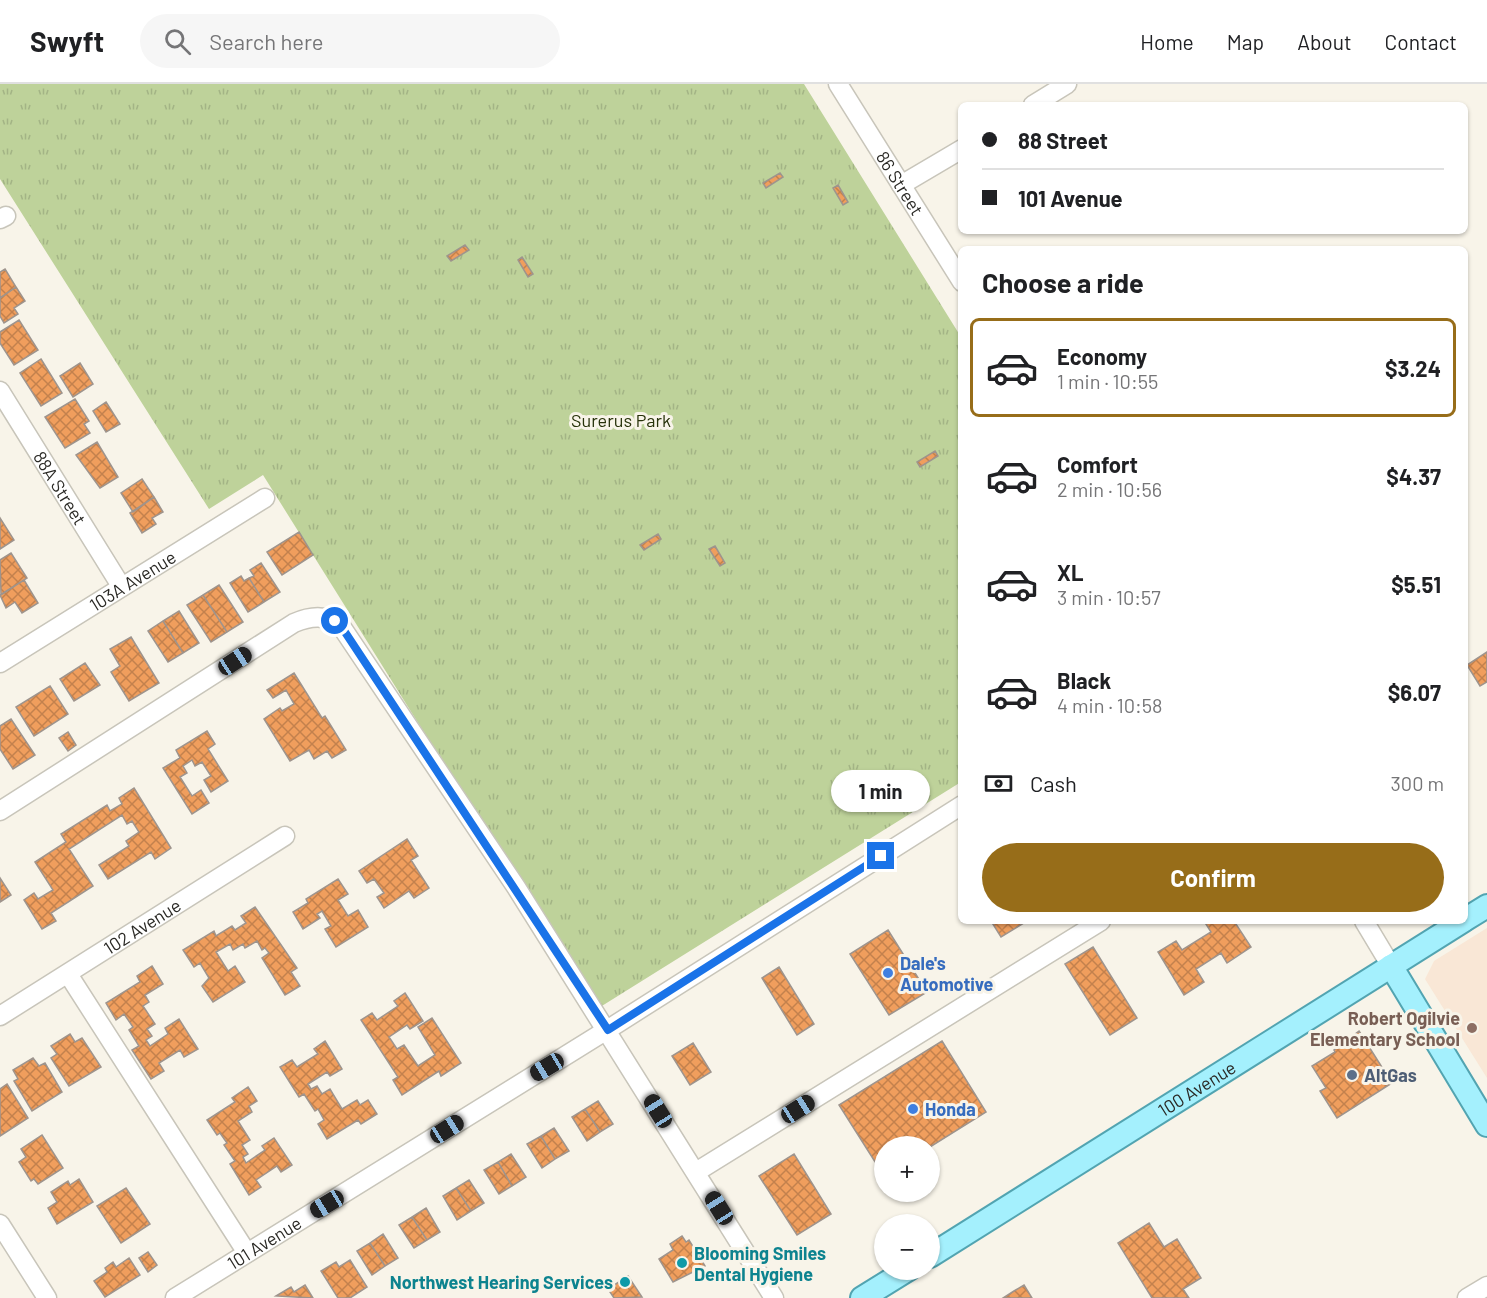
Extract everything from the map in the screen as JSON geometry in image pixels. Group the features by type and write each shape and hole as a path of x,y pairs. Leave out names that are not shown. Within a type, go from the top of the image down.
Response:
{"main road":[{"name":"100 Avenue","path":"1468,918 1487,906"},
{"name":"100 Avenue","path":"940,1250 1458,924"},
{"path":"1391,966 1487,1125"},
{"path":"862,1298 891,1280"}],"street":[{"name":"86 Street","path":"838,84 958,276"},
{"path":"1038,102 1067,84"},
{"path":"901,185 958,150"},
{"name":"88A Street","path":"0,391 121,586"},
{"name":"103A Avenue","path":"0,663 265,498"},
{"path":"0,812 294,623 302,619 320,618 335,621 341,626 608,1030 774,1298"},
{"name":"101 Avenue","path":"175,1298 608,1030 958,808"},
{"name":"102 Avenue","path":"0,1016 285,836"},
{"path":"696,1172 1096,924"},
{"path":"1366,924 1391,966"},
{"path":"68,974 247,1253"},
{"path":"0,1224 47,1298"},
{"path":"1467,1298 1487,1286"}],"shaded area":[{"name":"Robert Ogilvie Elementary School","path":"1487,928 1487,1078 1425,979 1434,961"}],"green space":[{"name":"Surerus Park","path":"0,84 804,84 958,332 958,784 597,1009 263,475 209,509 0,179"}],"building":[{"path":"780,173 783,177 766,188 763,183"},
{"path":"838,185 848,202 843,205 833,188"},
{"path":"465,245 469,250 451,261 447,256"},
{"path":"522,257 533,274 528,277 518,260"},
{"path":"5,269 16,287 0,298 0,272"},
{"path":"16,287 25,301 14,308 18,314 4,323 0,316 0,298"},
{"path":"19,320 38,350 14,365 0,343 0,332"},
{"path":"41,359 62,393 41,406 20,373"},
{"path":"80,363 93,384 73,397 60,376"},
{"path":"75,399 89,421 84,424 90,433 65,448 45,417"},
{"path":"106,402 120,424 106,432 93,411"},
{"path":"97,442 118,477 100,488 76,455"},
{"path":"935,451 938,456 920,467 917,462"},
{"path":"142,479 154,497 133,512 121,493"},
{"path":"154,497 163,512 152,518 156,524 142,533 130,513"},
{"path":"0,518 14,540 0,549"},
{"path":"299,532 313,555 282,575 267,552"},
{"path":"658,534 661,539 644,550 640,545"},
{"path":"715,546 725,563 720,566 709,549"},
{"path":"11,553 27,578 1,595 0,560"},
{"path":"261,563 280,592 264,602 249,578 254,576 250,570"},
{"path":"241,576 244,581 249,578 264,602 248,612 230,583"},
{"path":"24,580 38,603 22,613 15,602 6,608 0,595"},
{"path":"219,585 243,622 227,632 203,595"},
{"path":"203,595 227,632 211,642 187,605"},
{"path":"179,611 199,643 183,653 163,621"},
{"path":"163,621 183,653 168,662 148,631"},
{"path":"131,637 159,683 129,701 111,672 120,666 110,649"},
{"path":"1487,652 1487,682 1480,686 1468,664"},
{"path":"85,663 100,685 74,701 60,679"},
{"path":"294,673 322,718 325,716 346,750 332,758 327,751 314,759 309,750 290,761 264,719 280,708 282,711 294,704 286,690 273,698 267,690"},
{"path":"50,686 68,714 34,736 16,707"},
{"path":"11,719 35,755 13,769 0,749 0,726"},
{"path":"207,731 215,744 208,749 228,781 211,792 204,780 211,776 202,762 195,766 192,760 183,766 187,773 180,777 192,796 201,790 209,803 192,814 163,768 180,758 176,750"},
{"path":"68,732 76,745 68,751 59,738"},
{"path":"134,788 171,848 155,859 151,852 108,879 99,865 129,846 126,841 139,832 132,821 127,824 122,815 69,849 93,886 51,913 56,921 42,929 24,900 34,893 38,899 53,890 35,862 66,842 61,834 107,805 110,811 122,804 119,798"},
{"path":"407,839 418,856 411,860 429,888 414,898 409,891 384,908 377,897 384,893 374,879 367,883 359,871"},
{"path":"0,878 11,895 0,902"},
{"path":"338,879 348,894 338,900 348,916 358,910 368,927 336,947 325,929 331,926 322,911 317,914 320,918 303,929 293,912 308,903 306,899"},
{"path":"255,907 297,968 291,972 300,986 285,995 262,958 269,953 265,948 262,950 257,941 245,948 243,944 233,950 230,944 216,952 228,971 235,966 245,982 213,1002 202,986 209,978 200,963 194,967 183,950 214,931 216,936 232,926 235,930 246,923 241,916"},
{"path":"993,924 1022,924 1001,937"},
{"path":"1206,924 1236,924 1251,947 1227,963 1221,953 1196,969 1204,982 1184,995 1158,952 1176,941 1182,950 1211,932"},
{"name":"Dale's Automotive","path":"888,930 927,992 889,1015 850,954"},
{"path":"1093,947 1137,1018 1110,1035 1065,964"},
{"path":"152,966 163,984 145,995 149,1002 143,1006 155,1024 147,1029 152,1036 146,1040 150,1046 168,1034 165,1028 179,1019 198,1049 184,1057 180,1050 159,1063 164,1071 151,1079 132,1050 139,1046 129,1030 133,1027 124,1014 116,1020 106,1003 140,982 137,976"},
{"path":"779,967 814,1024 797,1035 762,978"},
{"path":"405,993 423,1021 410,1029 407,1025 389,1037 397,1049 404,1045 418,1066 435,1055 418,1027 432,1018 461,1063 441,1076 439,1071 402,1095 393,1080 398,1077 361,1020 372,1013 377,1020 398,1006 394,1001"},
{"name":"AltGas","path":"1359,1031 1392,1083 1337,1118 1320,1091 1326,1088 1312,1066 1335,1052 1334,1050"},
{"path":"70,1034 75,1042 82,1038 101,1067 69,1086 51,1058 57,1054 51,1046"},
{"path":"325,1041 342,1069 330,1076 327,1072 308,1084 311,1089 317,1086 322,1094 330,1089 342,1109 357,1100 360,1105 368,1100 377,1114 361,1124 358,1120 327,1139 318,1124 324,1120 318,1109 315,1111 304,1094 299,1097 280,1067 292,1060 297,1067 318,1054 314,1049"},
{"name":"Honda","path":"942,1041 986,1112 940,1141 940,1136 874,1136 874,1160 839,1105"},
{"path":"693,1043 711,1072 690,1085 672,1056"},
{"path":"33,1058 39,1066 45,1063 62,1092 32,1111 14,1081 18,1079 13,1070"},
{"path":"7,1084 28,1118 0,1136 0,1089"},
{"path":"248,1087 257,1101 249,1106 252,1112 238,1121 250,1140 242,1145 248,1154 243,1157 246,1163 265,1150 262,1146 274,1138 292,1165 281,1172 277,1166 256,1180 261,1187 249,1195 230,1164 235,1161 224,1145 227,1143 220,1133 217,1135 207,1120 235,1102 232,1098"},
{"path":"598,1101 613,1124 600,1132 585,1109"},
{"path":"585,1109 600,1132 587,1141 572,1117"},
{"path":"554,1128 569,1151 555,1159 541,1136"},
{"path":"42,1135 63,1168 38,1184 34,1179 31,1181 19,1162 26,1157 21,1149"},
{"path":"541,1136 555,1159 542,1168 527,1144"},
{"path":"511,1154 526,1177 512,1186 498,1162"},
{"path":"794,1154 831,1214 797,1235 759,1176"},
{"path":"498,1162 512,1186 499,1194 484,1170"},
{"path":"79,1179 93,1202 57,1224 48,1208 57,1202 51,1192 68,1181 70,1185"},
{"path":"469,1180 484,1203 471,1211 456,1188"},
{"path":"126,1188 150,1224 121,1243 97,1206"},
{"path":"456,1188 471,1211 457,1220 443,1196"},
{"path":"426,1208 440,1232 427,1240 412,1217"},
{"path":"412,1217 427,1240 414,1248 399,1225"},
{"path":"1149,1223 1164,1247 1177,1239 1201,1278 1183,1289 1189,1298 1152,1298 1118,1243"},
{"path":"383,1234 398,1258 385,1266 370,1243"},
{"name":"Blooming Smiles Dental Hygiene","path":"682,1236 686,1242 689,1240 705,1266 673,1282 659,1259 673,1250 670,1244"},
{"path":"370,1243 385,1266 372,1275 357,1251"},
{"path":"148,1252 157,1265 148,1272 139,1258"},
{"path":"129,1258 140,1275 105,1297 94,1281 107,1272 105,1268 113,1262 116,1267"},
{"path":"350,1260 367,1287 350,1298 338,1298 321,1271 336,1262 339,1267"},
{"name":"Northwest Hearing Services","path":"628,1276 642,1297 614,1298 608,1289"},
{"path":"305,1285 313,1298 276,1296 291,1287 294,1292"},
{"path":"1024,1285 1032,1298 1003,1298 1014,1291"}],"place":[{"name":"Dale's Automotive","path":"888,973"},
{"name":"Robert Ogilvie Elementary School","path":"1472,1028"},
{"name":"AltGas","path":"1352,1075"},
{"name":"Honda","path":"913,1109"},
{"name":"Blooming Smiles Dental Hygiene","path":"682,1263"},
{"name":"Northwest Hearing Services","path":"625,1282"}],"route":[{"path":"335,621 341,626 516,888 608,1030 881,856"}]}
